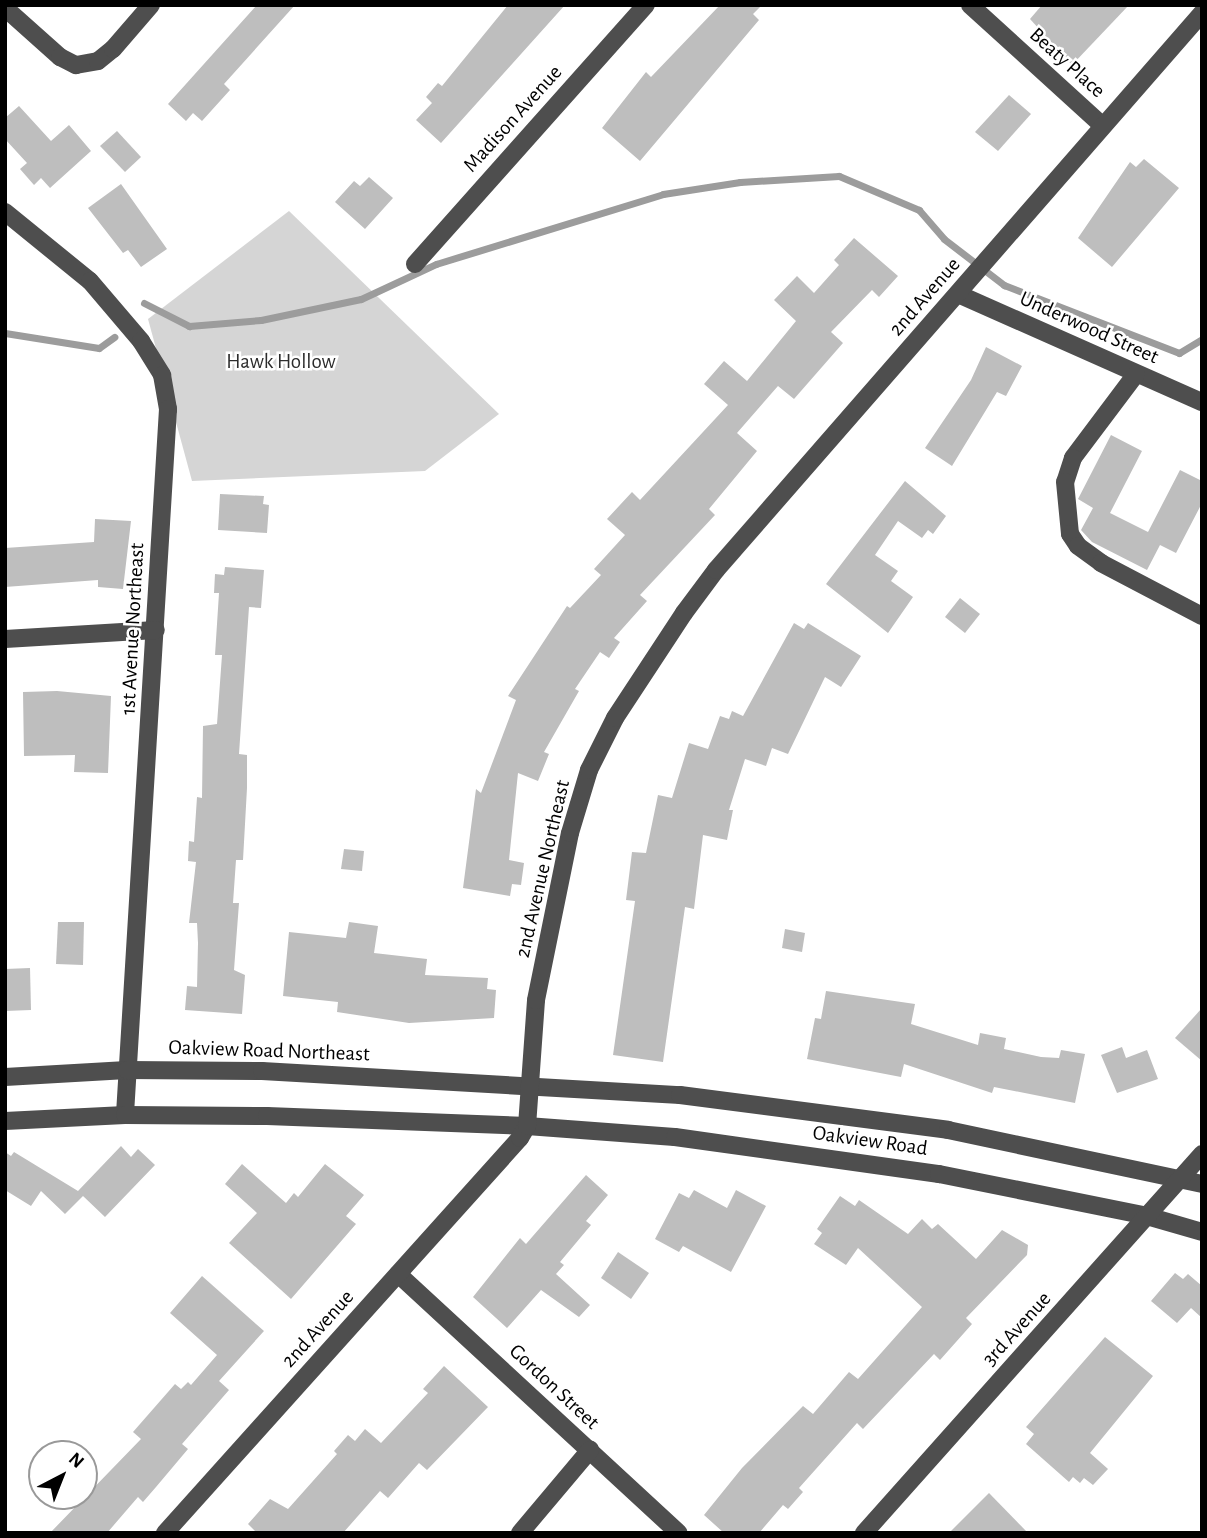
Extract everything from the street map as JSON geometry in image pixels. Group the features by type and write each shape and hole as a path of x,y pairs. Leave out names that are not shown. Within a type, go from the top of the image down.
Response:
{"street":[{"path":"5,8 60,57 76,65 98,61 113,49 151,5"},
{"name":"Madison Avenue","path":"415,264 646,5"},
{"name":"Beaty Place","path":"970,5 1102,125"},
{"name":"2nd Avenue","path":"685,612 716,570 1202,13"},
{"name":"1st Avenue Northeast","path":"5,212 90,281 141,341 162,375 168,409 125,1115"},
{"name":"Underwood Street","path":"958,294 1202,402"},
{"path":"1136,374 1073,458 1065,482 1070,534 1078,546 1101,563 1202,616"},
{"name":"2nd Avenue Northeast","path":"527,1126 536,1000 570,833 589,770 615,718 685,612"},
{"path":"5,639 156,631"},
{"name":"Oakview Road Northeast","path":"5,1077 127,1070 262,1071 531,1084"},
{"name":"Oakview Road","path":"531,1084 680,1095 948,1130 1202,1184"},
{"path":"5,1121 125,1115 527,1126"},
{"name":"2nd Avenue","path":"165,1533 505,1155 527,1126"},
{"name":"Oakview Road","path":"527,1126 675,1137 926,1172 1147,1216 1202,1232"},
{"name":"3rd Avenue","path":"864,1533 1202,1154"},
{"name":"Gordon Street","path":"398,1274 679,1533"},
{"path":"520,1533 590,1450"}],"green space":[{"name":"Hawk Hollow","path":"289,211 499,414 425,471 192,481 148,319"}],"building":[{"path":"257,5 295,5 224,84 230,90 202,121 193,113 186,121 168,104"},
{"path":"508,5 565,5 441,143 416,120 432,103 426,97 438,83 442,86"},
{"path":"720,5 762,5 753,14 759,20 640,161 602,128 646,72 651,77"},
{"path":"1042,5 1129,5 1072,65 1030,19"},
{"path":"1009,95 1031,114 998,151 975,132"},
{"path":"19,106 51,141 69,125 91,151 50,188 41,178 34,185 20,169 27,163 5,139 5,118"},
{"path":"117,131 141,157 125,172 100,146"},
{"path":"1144,159 1179,188 1112,267 1078,238 1130,162 1136,167"},
{"path":"369,177 393,198 365,229 335,202 354,181 360,186"},
{"path":"121,184 167,249 141,267 128,250 123,253 88,208"},
{"path":"854,238 898,276 879,297 872,290 831,332 843,343 794,399 778,386 737,433 757,451 709,509 715,515 640,595 647,601 614,638 620,642 609,658 600,652 575,689 579,691 544,752 549,754 538,781 518,773 509,860 524,863 521,885 512,884 510,896 463,888 476,789 481,793 516,700 508,696 567,606 570,608 601,575 594,569 625,535 607,519 632,492 640,500 728,405 704,384 724,361 747,381 796,321 774,300 797,276 814,293 839,265 834,260"},
{"path":"986,347 1022,366 1006,396 997,392 952,466 925,448 971,380"},
{"path":"1111,435 1142,451 1110,513 1148,532 1180,470 1202,481 1202,503 1176,553 1160,545 1147,570 1092,542 1081,530 1093,508 1078,499"},
{"path":"905,481 946,516 933,534 928,530 922,538 898,521 875,555 898,571 891,581 913,597 888,633 826,584"},
{"path":"220,494 264,496 263,504 269,505 267,533 218,530"},
{"path":"95,519 131,521 123,589 98,587 98,580 5,587 5,548 94,542"},
{"path":"225,567 264,570 261,608 249,607 239,754 247,755 243,860 236,860 233,903 239,903 234,970 245,975 242,1014 185,1010 187,986 197,987 197,923 189,923 196,862 188,861 189,841 194,842 197,797 202,798 203,726 217,724 222,655 215,655 219,593 214,593 215,574 224,575"},
{"path":"960,598 980,614 965,633 945,617"},
{"path":"794,623 804,629 808,623 861,656 841,687 825,677 788,754 772,748 766,766 745,759 729,810 733,810 727,840 703,835 694,909 685,907 663,1062 613,1055 635,901 626,900 632,852 646,853 658,795 672,798 689,743 708,749 720,716 729,719 732,711 743,716"},
{"path":"57,691 111,696 108,773 74,772 75,755 24,756 23,692"},
{"path":"344,849 364,851 362,871 341,869"},
{"path":"58,922 84,922 83,965 56,964"},
{"path":"349,922 378,926 374,953 427,959 425,975 488,978 487,989 496,990 494,1018 409,1023 337,1012 338,1002 283,996 289,932 346,938"},
{"path":"785,929 805,933 802,952 782,948"},
{"path":"30,968 31,1010 5,1011 5,969"},
{"path":"826,991 915,1004 911,1024 978,1045 980,1033 1006,1038 1004,1049 1041,1057 1059,1058 1061,1050 1085,1054 1075,1103 994,1087 992,1093 904,1064 901,1077 807,1059 815,1018 821,1019"},
{"path":"1202,1008 1202,1061 1175,1038"},
{"path":"1122,1047 1126,1058 1147,1050 1158,1079 1117,1093 1101,1055"},
{"path":"121,1146 131,1157 138,1149 155,1165 105,1217 83,1196 65,1214 41,1191 31,1206 5,1190 5,1152 11,1156 14,1152 78,1191"},
{"path":"242,1164 286,1203 294,1193 298,1197 325,1164 364,1195 346,1216 356,1224 291,1299 229,1243 257,1213 225,1184"},
{"path":"586,1175 608,1195 586,1221 591,1225 560,1262 564,1265 556,1274 590,1305 579,1317 541,1290 507,1328 473,1297 520,1238 526,1244"},
{"path":"694,1190 727,1208 736,1190 766,1206 731,1272 683,1246 679,1252 655,1239 679,1193 689,1198"},
{"path":"840,1196 855,1206 859,1200 908,1234 922,1219 932,1229 938,1224 976,1259 1002,1230 1028,1245 1027,1255 966,1318 972,1324 940,1360 934,1354 863,1429 857,1423 799,1488 803,1492 788,1509 783,1505 759,1533 724,1533 704,1515 742,1468 803,1406 813,1414 849,1372 858,1379 922,1307 858,1248 846,1265 814,1244 822,1233 817,1229"},
{"path":"618,1252 649,1273 631,1299 601,1278"},
{"path":"1175,1273 1183,1279 1188,1274 1202,1286 1202,1318 1191,1308 1177,1323 1151,1301"},
{"path":"202,1276 264,1331 219,1381 229,1390 182,1444 188,1449 143,1502 138,1497 107,1533 50,1533 72,1510 98,1510 98,1483 141,1439 133,1432 175,1384 181,1389 188,1382 191,1385 217,1355 170,1313"},
{"path":"1105,1337 1153,1376 1090,1453 1108,1469 1093,1485 1084,1478 1080,1483 1073,1477 1069,1482 1026,1444 1034,1434 1026,1427"},
{"path":"444,1366 488,1407 427,1470 419,1463 388,1498 380,1491 343,1533 257,1533 248,1524 270,1499 288,1509 337,1454 334,1451 348,1435 355,1441 365,1429 381,1443 428,1393 423,1389"},
{"path":"989,1493 1028,1533 949,1533"}],"waterway":[{"path":"144,303 189,326 261,320 361,299 436,264 663,194 740,182 839,176 919,210 944,239 1004,285 1179,353 1202,339"},
{"path":"5,333 99,348 114,337"}]}
